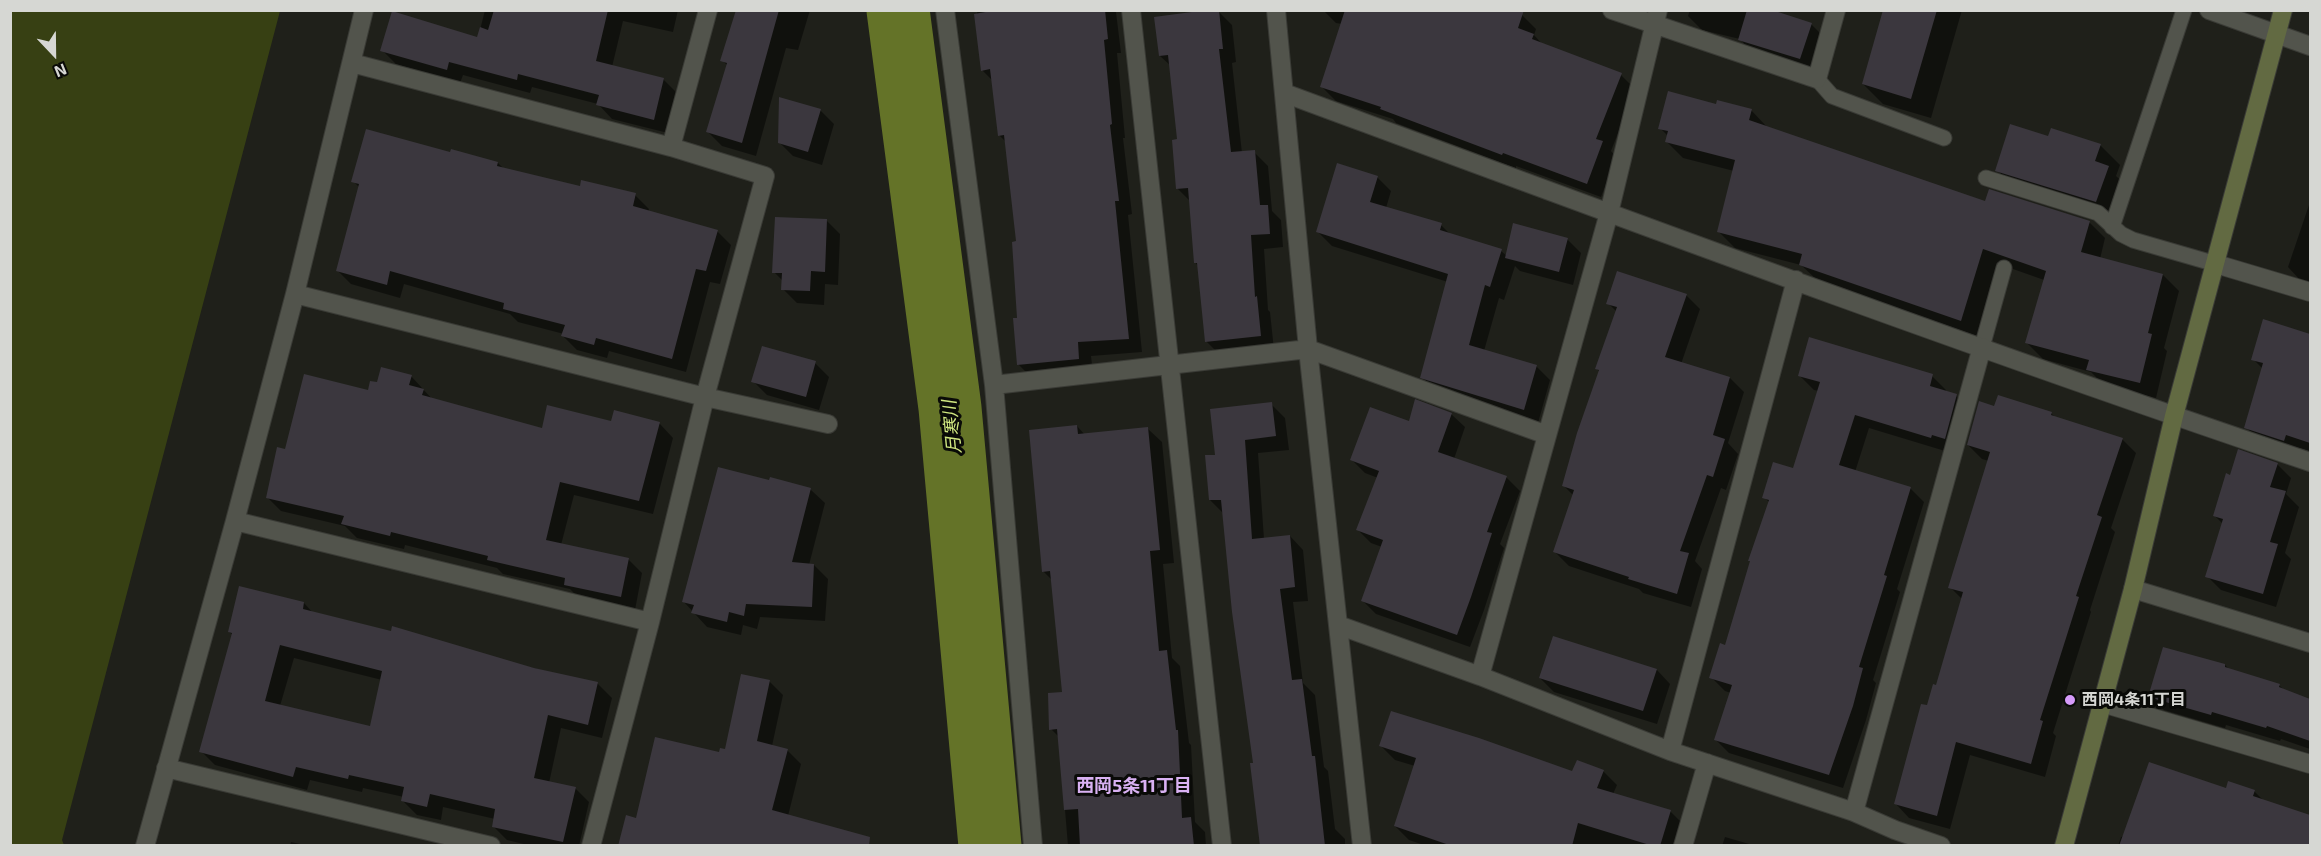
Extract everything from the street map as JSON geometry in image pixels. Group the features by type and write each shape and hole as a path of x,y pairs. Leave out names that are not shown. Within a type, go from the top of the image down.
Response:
{"street":[{"path":"145,846 295,294 364,10"},
{"path":"671,147 708,10"},
{"path":"945,10 994,385 1033,846"},
{"path":"1131,10 1222,846"},
{"path":"1276,10 1308,349 1362,846"},
{"path":"1612,10 1656,18 1817,79 1836,10"},
{"path":"2209,10 2310,45"},
{"path":"2064,846 2133,589 2174,416 2283,10"},
{"path":"1480,676 1609,213 1656,18"},
{"path":"352,63 671,147 765,176 705,397 650,622 591,846"},
{"path":"1284,93 1609,213 2174,416 2310,462"},
{"path":"2216,264 2310,292"},
{"path":"1670,751 1796,280"},
{"path":"295,294 705,397 828,424"},
{"path":"1854,812 1982,347"},
{"path":"994,385 1308,349 1547,435"},
{"path":"235,521 650,622"},
{"path":"2133,589 2310,643"},
{"path":"1338,625 1480,676 1670,751 1854,812 1894,838 1941,846"},
{"path":"2102,703 2310,764"},
{"path":"1683,846 1707,763"},
{"path":"166,768 491,846"}],"lane":[{"path":"2112,227 2184,10"},
{"path":"1817,79 1833,96 1944,138"},
{"path":"1986,178 2098,213 2106,218 2112,227 2133,240 2216,264"},
{"path":"1982,347 2004,268"}],"green space":[{"path":"10,11 280,11 62,840 64,845 11,845"}],"building":[{"path":"494,10 608,10 596,61 664,78 654,120 596,105 599,95 518,74 517,80 449,62 447,70 380,51 392,11 477,37 480,27 488,30"},
{"path":"736,10 779,10 742,143 706,132 727,63 720,61"},
{"path":"997,10 1105,10 1108,39 1104,40 1112,124 1110,125 1119,201 1115,201 1129,339 1078,342 1079,359 1017,365 1013,318 1017,318 1012,242 1016,241 1004,135 998,136 990,69 981,71 974,14"},
{"path":"1219,10 1223,49 1219,49 1231,152 1255,150 1260,205 1268,205 1270,234 1251,235 1255,297 1257,296 1261,336 1205,342 1197,263 1194,263 1188,188 1176,189 1172,140 1177,139 1168,55 1159,56 1154,17"},
{"path":"1345,10 1524,10 1518,28 1534,34 1532,39 1622,73 1596,139 1603,141 1587,184 1503,153 1502,155 1380,109 1381,107 1320,87"},
{"path":"1747,10 1772,10 1812,23 1800,59 1738,40"},
{"path":"1883,10 1937,10 1911,99 1862,84"},
{"path":"1668,91 1716,104 1717,100 1752,109 1749,120 1985,201 1989,189 2090,221 2081,252 2163,274 2148,333 2152,334 2140,383 2086,370 2089,360 2025,343 2046,271 1983,249 1961,321 1799,265 1802,254 1717,232 1735,160 1665,142 1668,131 1658,129"},
{"path":"779,97 821,109 808,152 778,143"},
{"path":"2010,124 2048,136 2051,128 2101,144 2095,161 2109,166 2096,202 1995,171"},
{"path":"366,129 450,152 451,149 498,162 497,166 580,186 581,180 636,193 633,206 718,230 706,271 696,269 672,359 596,338 594,345 561,336 565,325 503,309 504,303 390,271 387,285 336,271 359,184 351,182"},
{"path":"1337,163 1378,176 1370,202 1442,223 1440,230 1502,249 1490,287 1485,285 1469,345 1537,365 1524,410 1420,378 1448,274 1316,232"},
{"path":"775,217 827,219 825,272 811,271 810,291 781,290 782,273 772,273"},
{"path":"1513,223 1568,238 1559,272 1505,258"},
{"path":"1617,271 1687,294 1665,357 1730,377 1713,435 1725,439 1713,477 1707,475 1680,551 1689,553 1677,594 1553,552 1574,490 1562,486 1577,433 1599,370 1595,369 1617,307 1606,304"},
{"path":"2263,319 2310,334 2310,443 2286,435 2284,441 2244,428 2263,363 2251,360"},
{"path":"1809,337 1933,374 1930,386 1957,394 1945,439 1932,435 1931,438 1855,415 1839,465 1911,487 1859,667 1863,668 1853,706 1829,775 1714,740 1732,685 1709,678 1720,643 1725,645 1750,561 1748,561 1769,500 1762,498 1773,462 1793,468 1820,382 1798,376"},
{"path":"762,346 816,361 806,397 751,382"},
{"path":"381,367 412,375 409,385 424,389 422,395 542,428 547,405 611,421 614,410 660,422 639,501 560,482 546,540 629,558 621,597 564,585 565,578 487,560 488,556 391,532 390,536 341,524 344,516 266,498 277,447 285,449 304,374 368,390 370,381 377,382"},
{"path":"1998,395 2123,438 2097,515 2102,517 2040,720 2043,721 2031,764 1956,742 1937,816 1894,804 1921,704 1927,705 1933,684 1936,685 1963,592 1948,588 1990,452 1967,445 1979,401 1994,406"},
{"path":"1415,399 1452,413 1438,452 1507,476 1487,532 1492,533 1457,635 1361,601 1383,540 1356,530 1379,471 1350,460 1370,407 1409,421"},
{"path":"1272,402 1276,436 1245,440 1252,539 1290,535 1295,587 1280,589 1292,680 1302,679 1312,756 1315,756 1325,846 1260,846 1250,763 1253,763 1232,612 1221,500 1209,500 1205,455 1215,455 1210,409"},
{"path":"1077,425 1078,434 1148,427 1160,550 1150,551 1159,651 1167,650 1176,730 1178,730 1182,818 1191,817 1194,846 1080,846 1078,809 1064,810 1057,729 1049,730 1048,693 1062,692 1050,571 1042,572 1029,430"},
{"path":"2238,449 2278,463 2270,487 2286,491 2270,542 2278,544 2263,594 2205,577 2223,519 2213,516 2226,473 2230,475"},
{"path":"718,467 811,488 792,562 814,564 812,607 746,604 744,616 729,612 727,622 691,613 694,605 682,602"},
{"path":"239,586 304,602 303,609 391,631 392,626 534,668 598,682 588,725 548,715 534,778 576,787 563,842 492,827 495,809 430,794 427,807 401,801 404,787 349,775 348,779 296,767 293,777 199,752 232,633 228,632","holes":["280,645 382,671 370,726 265,701"]},
{"path":"1553,636 1657,669 1643,711 1539,678"},
{"path":"2163,647 2225,664 2225,667 2280,684 2279,687 2310,699 2310,741 2267,726 2266,728 2212,712 2211,715 2148,697"},
{"path":"741,674 770,680 757,741 788,749 772,810 870,837 869,846 618,846 626,815 636,818 655,737 719,752 720,748 725,749"},
{"path":"1391,711 1479,738 1572,771 1577,760 1604,770 1597,788 1671,810 1660,846 1653,846 1578,823 1572,846 1452,846 1394,826 1416,758 1379,746"},
{"path":"2149,762 2226,788 2228,781 2255,790 2253,796 2310,815 2310,846 2119,846"}],"waterway":[{"name":"月寒川","path":"898,10 950,408 990,846"}],"place":[{"name":"西岡4条11丁目","path":"2070,700"}],"district":[{"name":"西岡5条11丁目","path":"1134,786"}]}
